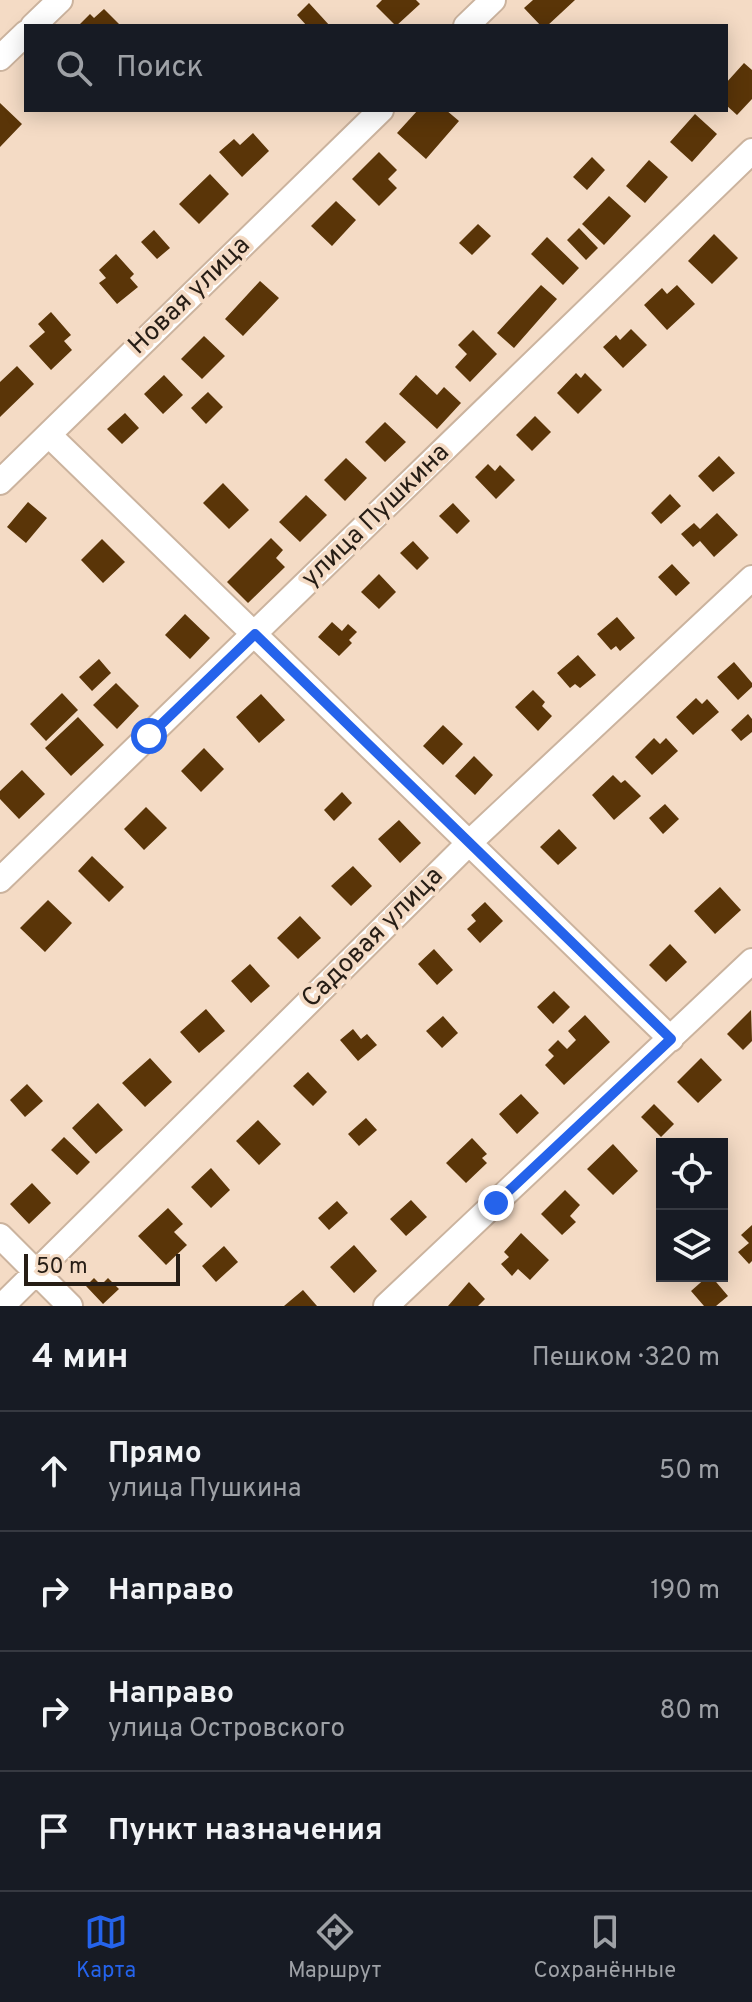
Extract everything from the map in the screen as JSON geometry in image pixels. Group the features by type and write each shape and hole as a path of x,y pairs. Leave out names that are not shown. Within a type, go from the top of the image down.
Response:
{"street":[{"path":"35,24 60,0"},
{"path":"468,24 493,0"},
{"path":"0,58 24,35"},
{"name":"Новая улица","path":"0,482 379,112"},
{"name":"улица Пушкина","path":"0,880 752,151"},
{"path":"49,435 671,1039"},
{"name":"Садовая улица","path":"2,1306 470,842 752,578"},
{"path":"386,1306 752,961"},
{"path":"0,1236 70,1306"}],"building":[{"path":"382,0 416,0 420,4 398,24 394,24 376,6"},
{"path":"533,0 575,0 549,24 539,24 524,8"},
{"path":"309,3 328,24 305,24 297,15"},
{"path":"104,9 119,24 80,24 90,14 94,18"},
{"path":"744,63 752,70 752,99 737,115 728,107 728,81"},
{"path":"0,103 22,124 0,147"},
{"path":"416,112 448,112 459,121 426,159 397,133"},
{"path":"695,114 717,134 692,162 670,142"},
{"path":"253,133 269,151 242,177 219,152 234,139 240,145"},
{"path":"379,152 397,170 388,179 397,188 379,206 352,179"},
{"path":"592,157 605,170 587,190 573,177"},
{"path":"649,160 668,177 645,203 626,186"},
{"path":"210,174 229,194 199,224 179,204"},
{"path":"609,196 631,216 604,245 582,224"},
{"path":"336,201 356,220 332,246 311,226"},
{"path":"478,224 491,236 472,255 459,243"},
{"path":"579,228 598,248 586,260 567,240"},
{"path":"154,230 170,248 157,259 141,242"},
{"path":"714,234 738,258 712,284 688,261"},
{"path":"547,237 579,268 563,285 531,254"},
{"path":"116,254 134,274 130,278 138,287 117,304 99,283 106,278 99,270"},
{"path":"260,281 279,298 243,336 225,319"},
{"path":"541,285 557,299 514,348 497,333"},
{"path":"677,285 695,304 667,330 644,305 662,288 667,294"},
{"path":"51,312 71,335 64,341 72,350 51,370 29,346 45,332 38,324"},
{"path":"631,329 647,345 623,368 603,347 616,335 620,340"},
{"path":"473,330 497,354 470,382 455,367 467,354 458,345"},
{"path":"204,336 225,356 202,379 181,359"},
{"path":"17,366 34,384 0,417 0,382"},
{"path":"576,373 581,378 585,373 602,390 578,414 557,393"},
{"path":"164,375 183,395 163,414 144,394"},
{"path":"416,375 437,395 444,387 461,403 437,429 399,394"},
{"path":"208,392 223,407 206,424 191,408"},
{"path":"125,413 139,428 122,444 107,429"},
{"path":"535,416 551,432 532,451 516,435"},
{"path":"385,422 406,442 385,462 365,442"},
{"path":"719,456 735,473 713,492 698,476"},
{"path":"346,458 367,478 345,501 324,480"},
{"path":"488,464 495,471 500,465 515,480 496,499 475,477"},
{"path":"223,483 249,510 229,529 203,503"},
{"path":"670,494 681,506 661,524 651,513"},
{"path":"306,495 327,515 300,542 279,522"},
{"path":"28,502 47,518 26,543 7,527"},
{"path":"453,503 470,521 457,534 439,516"},
{"path":"717,513 738,535 714,557 700,541 693,547 681,534 694,523 700,529"},
{"path":"271,538 283,550 276,558 285,567 248,603 227,582"},
{"path":"102,539 125,562 103,583 81,560"},
{"path":"413,541 429,558 417,570 400,553"},
{"path":"672,564 690,583 676,596 658,577"},
{"path":"379,574 396,592 379,609 361,592"},
{"path":"185,614 210,638 190,659 165,635"},
{"path":"617,617 635,638 620,651 616,646 611,650 597,634"},
{"path":"332,622 342,631 348,624 357,632 349,640 352,643 339,656 318,637"},
{"path":"578,655 596,675 580,688 575,684 570,688 557,673"},
{"path":"99,659 111,673 92,691 79,677"},
{"path":"734,662 752,683 752,687 738,700 717,677"},
{"path":"116,683 139,706 117,729 93,705"},
{"path":"533,690 545,702 542,706 552,716 538,731 515,707"},
{"path":"62,693 78,710 46,741 30,724"},
{"path":"261,694 285,720 259,743 236,717"},
{"path":"696,698 702,704 707,699 719,712 693,735 676,717"},
{"path":"748,714 752,719 752,732 741,741 731,730"},
{"path":"78,717 104,745 71,776 45,748"},
{"path":"443,725 463,744 443,765 423,746"},
{"path":"654,738 660,744 666,738 678,751 652,775 635,757"},
{"path":"204,748 224,769 201,792 181,771"},
{"path":"474,756 493,775 475,795 455,776"},
{"path":"22,770 45,794 19,819 0,799 0,791"},
{"path":"613,775 621,783 625,780 641,796 614,820 592,795"},
{"path":"342,792 352,803 334,821 324,810"},
{"path":"665,804 679,819 663,834 649,818"},
{"path":"146,807 167,828 144,850 124,829"},
{"path":"399,820 421,843 400,863 378,839"},
{"path":"559,829 577,848 558,865 540,847"},
{"path":"92,856 124,887 109,902 78,871"},
{"path":"353,866 372,886 351,906 331,886"},
{"path":"720,887 741,910 715,934 694,911"},
{"path":"48,900 72,923 45,952 20,928"},
{"path":"485,902 503,921 480,943 467,929 476,921 471,915"},
{"path":"300,916 321,938 298,959 277,938"},
{"path":"670,944 687,962 666,982 649,965"},
{"path":"434,949 453,970 437,985 418,964"},
{"path":"250,964 270,986 251,1003 231,981"},
{"path":"554,991 570,1007 553,1024 537,1007"},
{"path":"206,1009 225,1031 199,1053 180,1032"},
{"path":"751,1010 752,1041 743,1050 727,1034"},
{"path":"585,1015 610,1042 564,1085 545,1065 554,1056 548,1050 558,1040 567,1049 576,1040 568,1031"},
{"path":"443,1016 458,1033 442,1048 426,1031"},
{"path":"353,1029 361,1039 367,1034 377,1045 358,1061 340,1040"},
{"path":"150,1058 172,1082 145,1107 122,1083"},
{"path":"701,1058 722,1080 698,1103 677,1082"},
{"path":"308,1072 327,1092 313,1106 293,1086"},
{"path":"27,1084 43,1101 25,1117 10,1100"},
{"path":"521,1094 539,1113 517,1134 499,1114"},
{"path":"98,1103 123,1130 96,1154 72,1128"},
{"path":"654,1104 674,1124 661,1137 641,1117"},
{"path":"366,1118 377,1130 359,1146 348,1134"},
{"path":"258,1120 281,1144 259,1165 236,1141"},
{"path":"64,1137 90,1162 77,1175 51,1150"},
{"path":"472,1138 487,1154 482,1158 487,1163 466,1183 446,1163"},
{"path":"613,1144 638,1171 613,1195 587,1169"},
{"path":"211,1168 230,1190 211,1208 191,1187"},
{"path":"32,1183 51,1203 29,1224 10,1204"},
{"path":"565,1190 580,1205 570,1216 576,1222 562,1235 541,1214"},
{"path":"411,1200 427,1217 406,1236 390,1219"},
{"path":"337,1201 348,1213 329,1230 318,1218"},
{"path":"168,1208 183,1224 174,1232 187,1245 166,1265 138,1236"},
{"path":"752,1225 752,1261 749,1264 738,1252 749,1243 741,1235"},
{"path":"521,1233 549,1260 530,1280 518,1269 512,1276 501,1264 509,1257 504,1252"},
{"path":"354,1245 377,1271 354,1293 330,1267"},
{"path":"224,1246 238,1262 216,1282 202,1266"},
{"path":"94,1278 101,1285 108,1278 119,1289 103,1304 86,1286"},
{"path":"469,1282 485,1299 478,1306 448,1306"},
{"path":"701,1282 716,1282 728,1296 716,1306 704,1306 691,1291"},
{"path":"303,1290 317,1306 284,1306"}],"route":[{"path":"149,736 255,634 671,1039 496,1203"}]}
